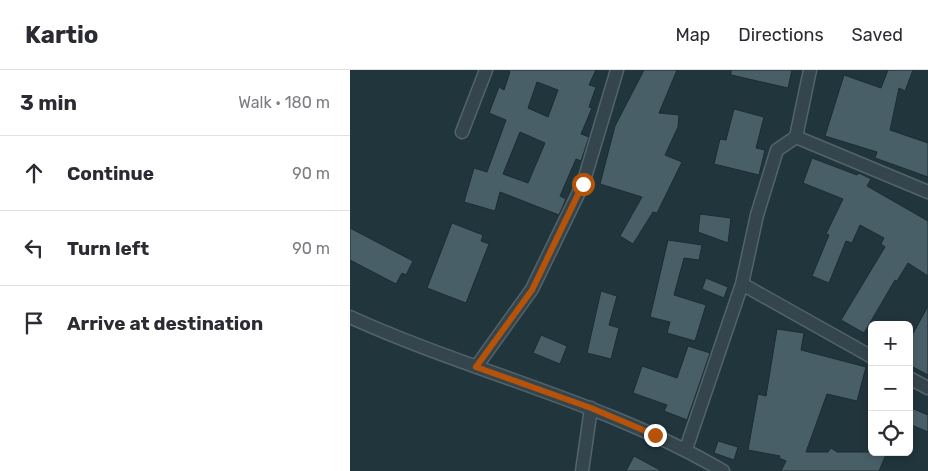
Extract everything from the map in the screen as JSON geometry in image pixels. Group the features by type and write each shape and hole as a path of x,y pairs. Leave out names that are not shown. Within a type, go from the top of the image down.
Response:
{"street":[{"path":"462,132 486,70"},
{"path":"476,367 532,290 583,184 617,70"},
{"path":"686,449 742,284 757,215 777,150 796,137 810,70"},
{"path":"796,137 928,192"},
{"path":"742,284 868,355"},
{"path":"350,317 476,367 591,408 686,449 723,471"},
{"path":"913,380 928,388"},
{"path":"582,471 591,408"}],"building":[{"path":"508,70 596,70 589,85 596,87 589,107 592,108 581,134 589,137 581,161 576,159 560,196 566,199 559,215 500,192 495,211 464,202 474,168 487,172 506,120 489,113 499,87 504,90 510,72","holes":["537,82 558,90 548,117 528,108","520,132 545,143 528,183 503,174"]},
{"path":"644,70 677,70 659,113 679,115 678,127 665,155 682,162 657,213 653,212 633,244 620,236 642,197 600,184 615,126"},
{"path":"731,70 792,70 788,88 731,75"},
{"path":"888,70 913,70 905,91 899,88 890,130 928,143 928,177 875,158 877,152 825,136 844,75 881,88"},
{"path":"734,109 764,117 756,148 765,150 759,175 714,164 720,139 726,140"},
{"path":"812,158 857,175 859,173 871,179 867,186 928,221 928,276 908,263 897,281 895,280 871,321 868,321 868,326 864,333 841,320 885,247 881,244 884,238 860,225 852,243 846,241 829,283 812,276 829,235 826,234 843,199 803,183"},
{"path":"700,214 731,218 728,243 698,232"},
{"path":"452,223 483,235 481,241 489,244 466,303 427,288"},
{"path":"350,228 413,261 406,275 402,273 396,284 350,260"},
{"path":"668,240 702,245 699,260 684,258 674,295 706,305 695,341 667,333 670,322 650,317"},
{"path":"706,278 728,287 724,298 702,289"},
{"path":"601,291 617,296 609,325 619,328 611,359 587,353"},
{"path":"928,306 928,375 913,367 913,334"},
{"path":"777,329 804,333 801,350 866,367 857,401 827,394 806,452 828,452 831,448 837,452 868,452 868,456 885,456 879,471 781,471 786,461 779,458 780,456 748,450 758,394 766,396"},
{"path":"541,335 567,346 560,364 533,353"},
{"path":"688,346 710,353 687,420 664,411 667,405 633,393 642,366 677,378"},
{"path":"913,409 928,415 928,432 913,426"},
{"path":"718,441 738,447 734,460 714,453"},
{"path":"634,456 662,471 626,471"}],"route":[{"path":"583,184 532,290 476,367 591,408 655,435"}]}
